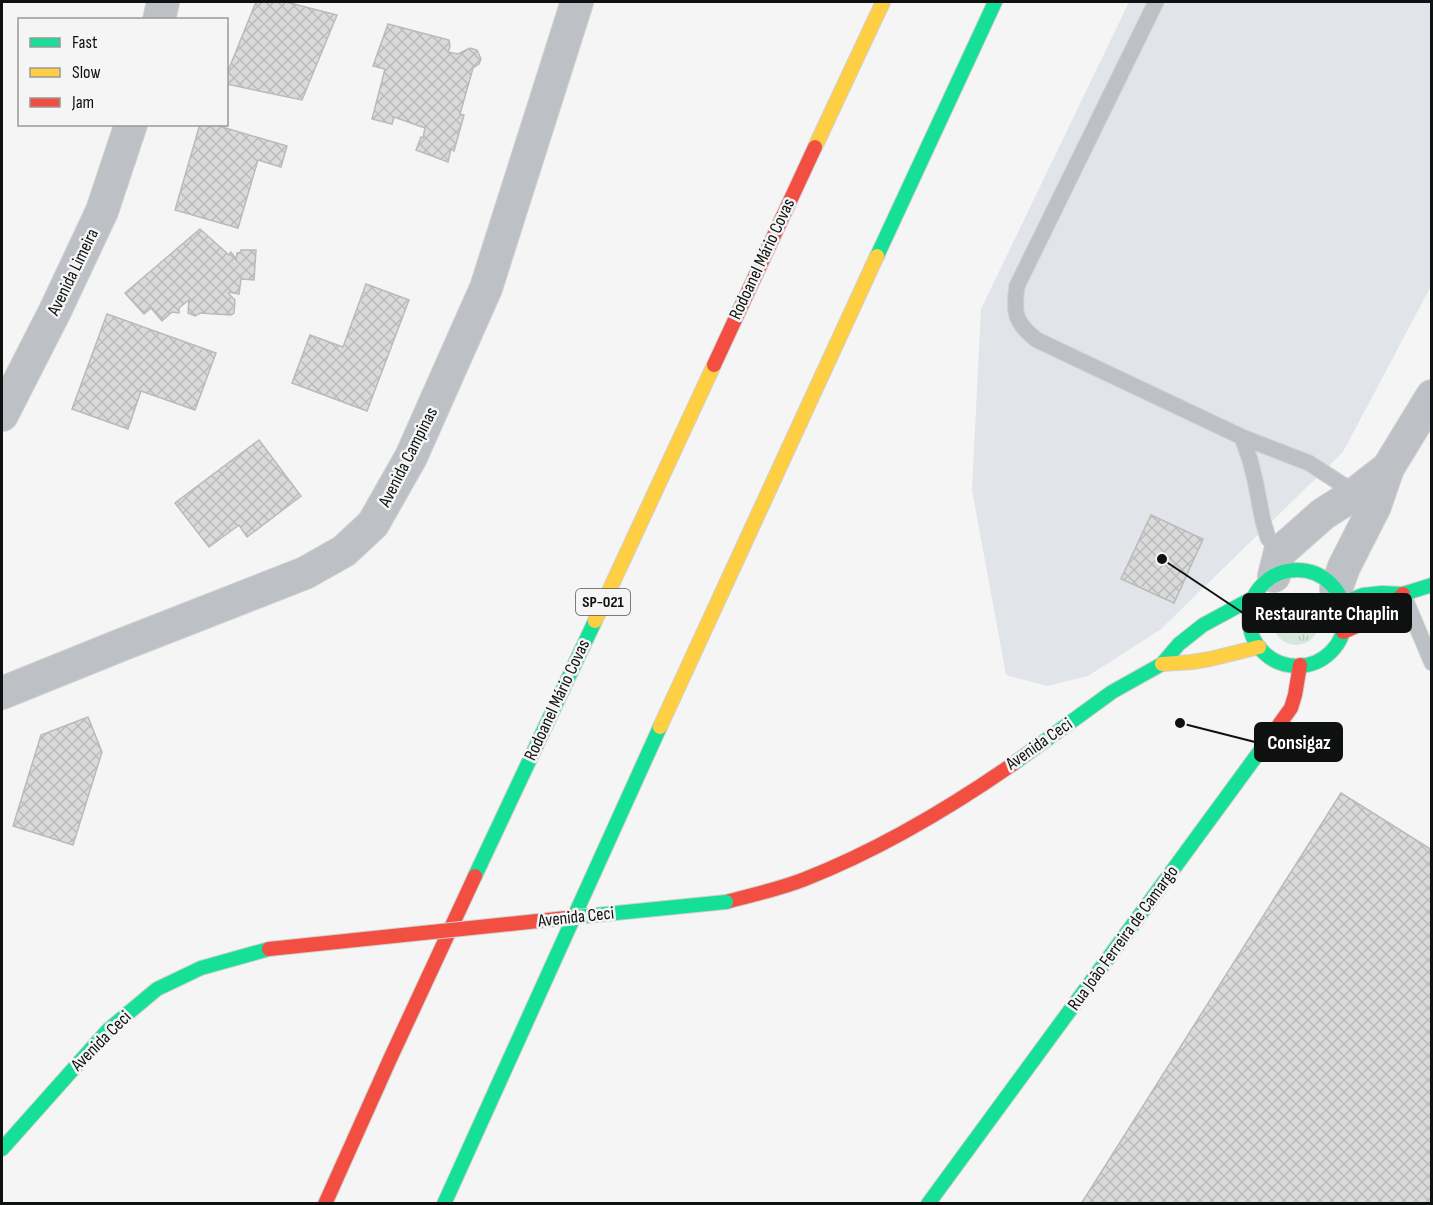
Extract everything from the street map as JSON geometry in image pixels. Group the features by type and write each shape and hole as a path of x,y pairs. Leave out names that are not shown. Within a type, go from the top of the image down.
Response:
{"main road":[{"name":"Rodoanel Mário Covas","path":"325,1203 883,2"},
{"path":"444,1203 707,623 995,2"},
{"path":"1301,570 1314,573 1326,579 1339,596 1345,618 1343,632 1331,652 1322,659 1300,665 1288,665 1267,655 1252,635 1250,610 1269,575 1301,570"},
{"name":"Avenida Ceci","path":"2,1149 108,1030 158,989 201,968 269,948 726,902 802,880 859,856 933,814 1009,766 1112,692 1162,664 1179,644 1269,575"},
{"path":"1339,596 1382,592 1403,594 1431,585"},
{"path":"1343,632 1386,611 1403,594"},
{"name":"Avenida Ceci","path":"1162,664 1210,659 1259,647"},
{"name":"Rua João Ferreira de Camargo","path":"928,1203 1291,708 1300,665"}],"street":[{"path":"159,18 163,2"},
{"name":"Avenida Campinas","path":"2,693 305,573 344,550 373,524 411,457 486,288 577,2"},
{"name":"Avenida Limeira","path":"2,415 55,311 102,211 131,126"},
{"name":"Avenida Ceci","path":"1339,596 1344,567 1365,499 1388,468 1431,396"},
{"name":"Avenida Ceci","path":"1269,575 1323,514 1365,499"}],"lane":[{"path":"1156,2 1017,286 1016,313 1023,329 1037,340 1242,437 1310,463 1365,499"},
{"path":"1242,437 1250,460 1268,538 1269,575"},
{"path":"1403,594 1431,663"}],"shaded area":[{"path":"1129,2 1431,2 1431,286 1343,452 1160,630 1088,676 1047,686 1006,675 972,490 981,309"}],"green space":[{"path":"1296,599 1305,600 1312,606 1318,613 1318,631 1312,638 1305,644 1296,645 1287,644 1280,638 1274,631 1273,622 1274,613 1280,606 1287,600"}],"building":[{"path":"256,2 286,2 337,15 302,100 228,84 228,71"},
{"path":"388,24 449,40 448,52 458,54 470,48 477,50 481,59 479,64 473,68 460,114 464,115 454,151 451,149 448,162 416,150 421,137 423,138 425,128 394,117 392,124 372,119 385,69 373,66"},
{"path":"199,126 219,126 287,146 281,167 258,160 238,228 175,210"},
{"path":"200,229 229,255 231,252 236,259 237,253 241,250 256,250 254,280 241,279 239,294 229,292 235,300 234,313 231,315 200,313 195,316 188,313 189,300 179,308 179,313 172,312 162,321 151,308 144,314 125,293"},
{"path":"366,284 409,300 367,411 292,383 310,335 343,347"},
{"path":"107,314 216,353 195,410 141,391 128,429 72,409"},
{"path":"259,440 301,496 247,537 239,525 209,547 175,503"},
{"path":"1151,515 1203,539 1174,603 1121,579"},
{"path":"88,717 102,752 73,845 13,826 41,735"},
{"path":"1341,793 1432,850 1432,1204 1081,1204"}],"traffic: fast":[{"path":"877,256 995,2"},
{"path":"1297,570 1315,574 1331,584 1341,600 1345,618 1341,636 1331,652 1315,662 1297,666 1279,662 1263,652 1253,636 1249,618 1253,600 1263,584 1279,574 1297,570"},
{"path":"1343,603 1363,595 1403,594 1432,585"},
{"path":"1013,764 1112,692 1162,664 1179,644 1203,625 1253,598"},
{"path":"475,876 595,621"},
{"path":"444,1204 660,727"},
{"path":"928,1204 1271,736"},
{"path":"576,917 726,902"},
{"path":"2,1149 108,1030 157,989 201,968 269,949"}],"traffic: slow":[{"path":"815,147 883,2"},
{"path":"660,727 877,256"},
{"path":"595,621 714,365"},
{"path":"1162,664 1210,659 1259,647"}],"traffic: jam":[{"path":"714,365 815,147"},
{"path":"1343,632 1386,611 1403,594"},
{"path":"1271,736 1291,708 1300,665"},
{"path":"726,902 795,883 833,868 938,813 1013,764"},
{"path":"325,1204 475,876"},
{"path":"269,949 576,917"}],"place":[{"name":"Restaurante Chaplin","path":"1162,559"},
{"name":"Consigaz","path":"1180,723"}]}
